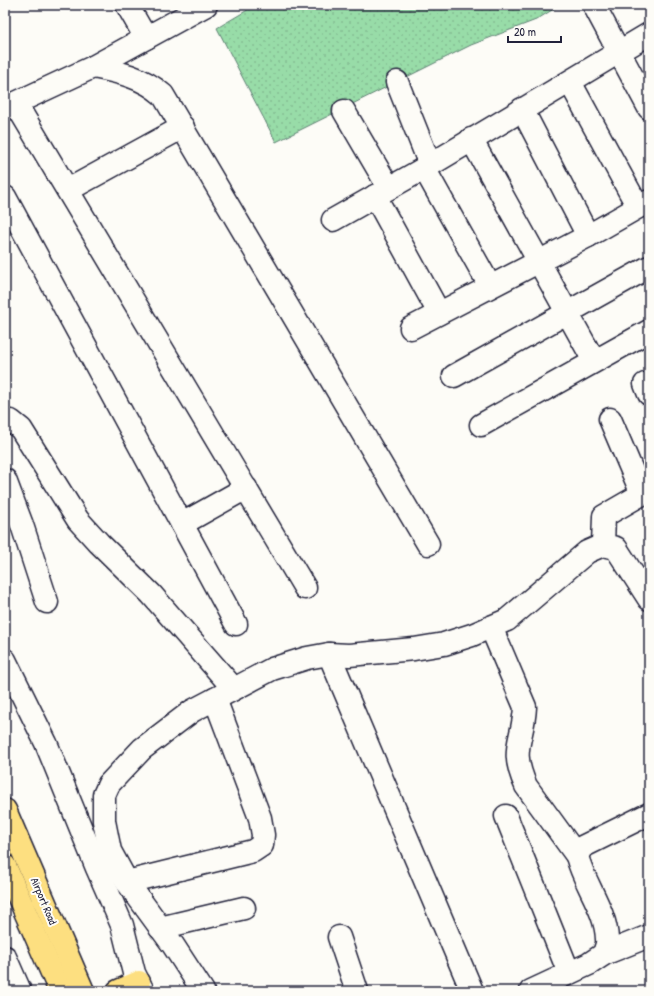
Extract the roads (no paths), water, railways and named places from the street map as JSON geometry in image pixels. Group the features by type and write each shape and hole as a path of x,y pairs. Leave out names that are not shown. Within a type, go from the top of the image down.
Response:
{"main road":[{"name":"Airport Road","path":"5,810 83,991"},
{"name":"Airport Road","path":"5,866 60,991"},
{"path":"118,991 141,986"}],"street":[{"path":"127,5 146,38"},
{"path":"206,5 93,66 11,106 68,190 305,588"},
{"path":"596,7 649,108"},
{"path":"333,220 620,53 649,34"},
{"path":"93,66 126,73 153,86 163,95 428,544"},
{"path":"397,82 427,166 490,286"},
{"path":"411,328 539,260 588,236 644,204 570,82"},
{"path":"522,109 588,236"},
{"path":"344,111 439,312"},
{"path":"68,190 183,127"},
{"path":"471,139 594,361"},
{"path":"5,198 236,624"},
{"path":"454,376 649,267"},
{"path":"481,425 649,331"},
{"path":"603,546 604,516 645,492 610,419"},
{"path":"5,421 11,421 21,429 82,524 151,594 234,689"},
{"path":"5,480 22,525 47,602"},
{"path":"182,524 246,488"},
{"path":"203,991 127,882 110,850 104,821 104,795 109,784 142,749 192,711 272,669 307,658 328,654 392,651 444,644 507,620 587,552 603,546 616,548 649,599"},
{"path":"491,627 525,707 524,718 517,746 517,759 521,775 526,786 577,856 581,869 605,922 608,940 604,954"},
{"path":"328,654 472,991"},
{"path":"5,660 46,743 112,902 141,986"},
{"path":"127,882 253,851 262,845 264,835 260,818 215,699"},
{"path":"577,856 582,847 649,814"},
{"path":"506,816 568,974"},
{"path":"160,928 244,908"},
{"path":"531,991 589,964 604,954 649,936"},
{"path":"338,937 357,991"},
{"path":"5,957 20,991"}]}
